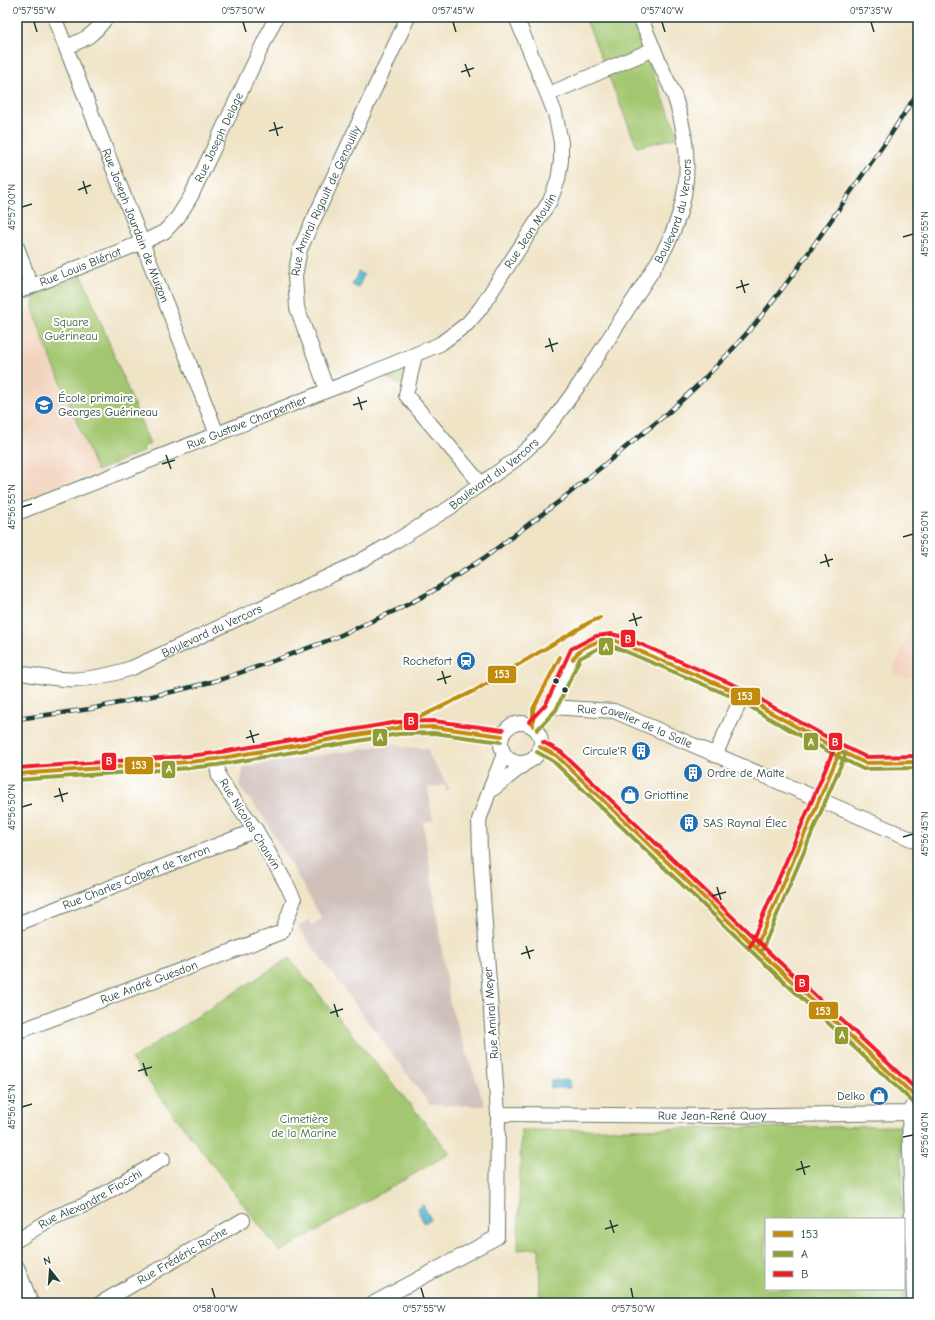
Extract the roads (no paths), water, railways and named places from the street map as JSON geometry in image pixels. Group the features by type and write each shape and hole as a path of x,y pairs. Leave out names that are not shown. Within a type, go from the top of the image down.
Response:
{"street":[{"name":"Rue Joseph Jourdain de Muizon","path":"54,17 217,434"},
{"path":"66,47 86,39 96,31 107,17"},
{"name":"Rue Joseph Delage","path":"143,242 164,232 178,217 192,196 276,17"},
{"name":"Rue Amiral Rigault de Genouilly","path":"327,390 297,308 294,276 300,249 408,17"},
{"name":"Rue Jean Moulin","path":"364,376 440,344 467,324 480,309 550,201 558,180 561,161 561,142 555,113 549,94 516,17"},
{"name":"Boulevard du Vercors","path":"17,672 44,678 66,680 89,679 110,675 132,668 355,564 394,542 451,507 465,495 514,460 539,438 581,382 663,254 679,217 685,194 687,172 686,146 675,100 640,17"},
{"path":"549,94 654,48"},
{"name":"Rue Louis Blériot","path":"17,292 143,242"},
{"path":"17,247 31,286"},
{"path":"415,355 406,395 481,484"},
{"name":"Rue Gustave Charpentier","path":"17,513 364,376"},
{"path":"533,726 551,706 575,654 598,642 611,640 622,643 743,695 840,751 865,763 918,762"},
{"path":"715,755 743,695"},
{"name":"Rue Cavelier de la Salle","path":"551,706 614,711 918,842"},
{"path":"489,792 538,754 540,747 540,736 537,730 527,723 520,722 513,724 504,731 500,742 501,748 508,758 520,763 527,762"},
{"path":"17,774 216,759 398,728 434,727 502,736"},
{"path":"540,747 557,756 756,948 918,1099 909,1113 914,1303"},
{"path":"756,948 840,751"},
{"name":"Rue Amiral Meyer","path":"374,1303 497,1237 498,1114 479,820 504,754"},
{"name":"Rue Nicolas Chauvin","path":"216,759 219,777 256,830 294,900 282,932"},
{"name":"Rue Charles Colbert de Terron","path":"17,924 256,830"},
{"name":"Rue André Guesdon","path":"17,1032 282,932"},
{"name":"Rue Jean-René Quoy","path":"498,1114 717,1116 909,1113"},
{"name":"Rue Alexandre Fiocchi","path":"17,1240 52,1218 87,1204 163,1159"},
{"name":"Rue Frédéric Roche","path":"101,1303 243,1220"},
{"path":"17,1267 31,1303"}],"water":[{"path":"358,272 364,275 358,288 352,285"},
{"path":"570,1080 570,1088 551,1088 551,1081"},
{"path":"423,1205 431,1219 424,1223 417,1209"}],"railway":[{"path":"17,719 90,709 176,691 222,679 332,639 401,608 431,592 484,558 561,500 669,412 729,353 756,323 795,272 891,134 918,92"}],"place":[{"name":"École primaire Georges Guérineau","path":"44,405"},
{"name":"Rochefort","path":"466,661"},
{"name":"Circule'R","path":"641,751"},
{"name":"Ordre de Malte","path":"693,773"},
{"name":"Griottine","path":"630,795"},
{"name":"SAS Raynal Élec","path":"689,823"},
{"name":"Delko","path":"879,1096"}],"park label":[{"name":"Square Guérineau","path":"71,329"},
{"name":"Cimetière de la Marine","path":"304,1126"}]}
